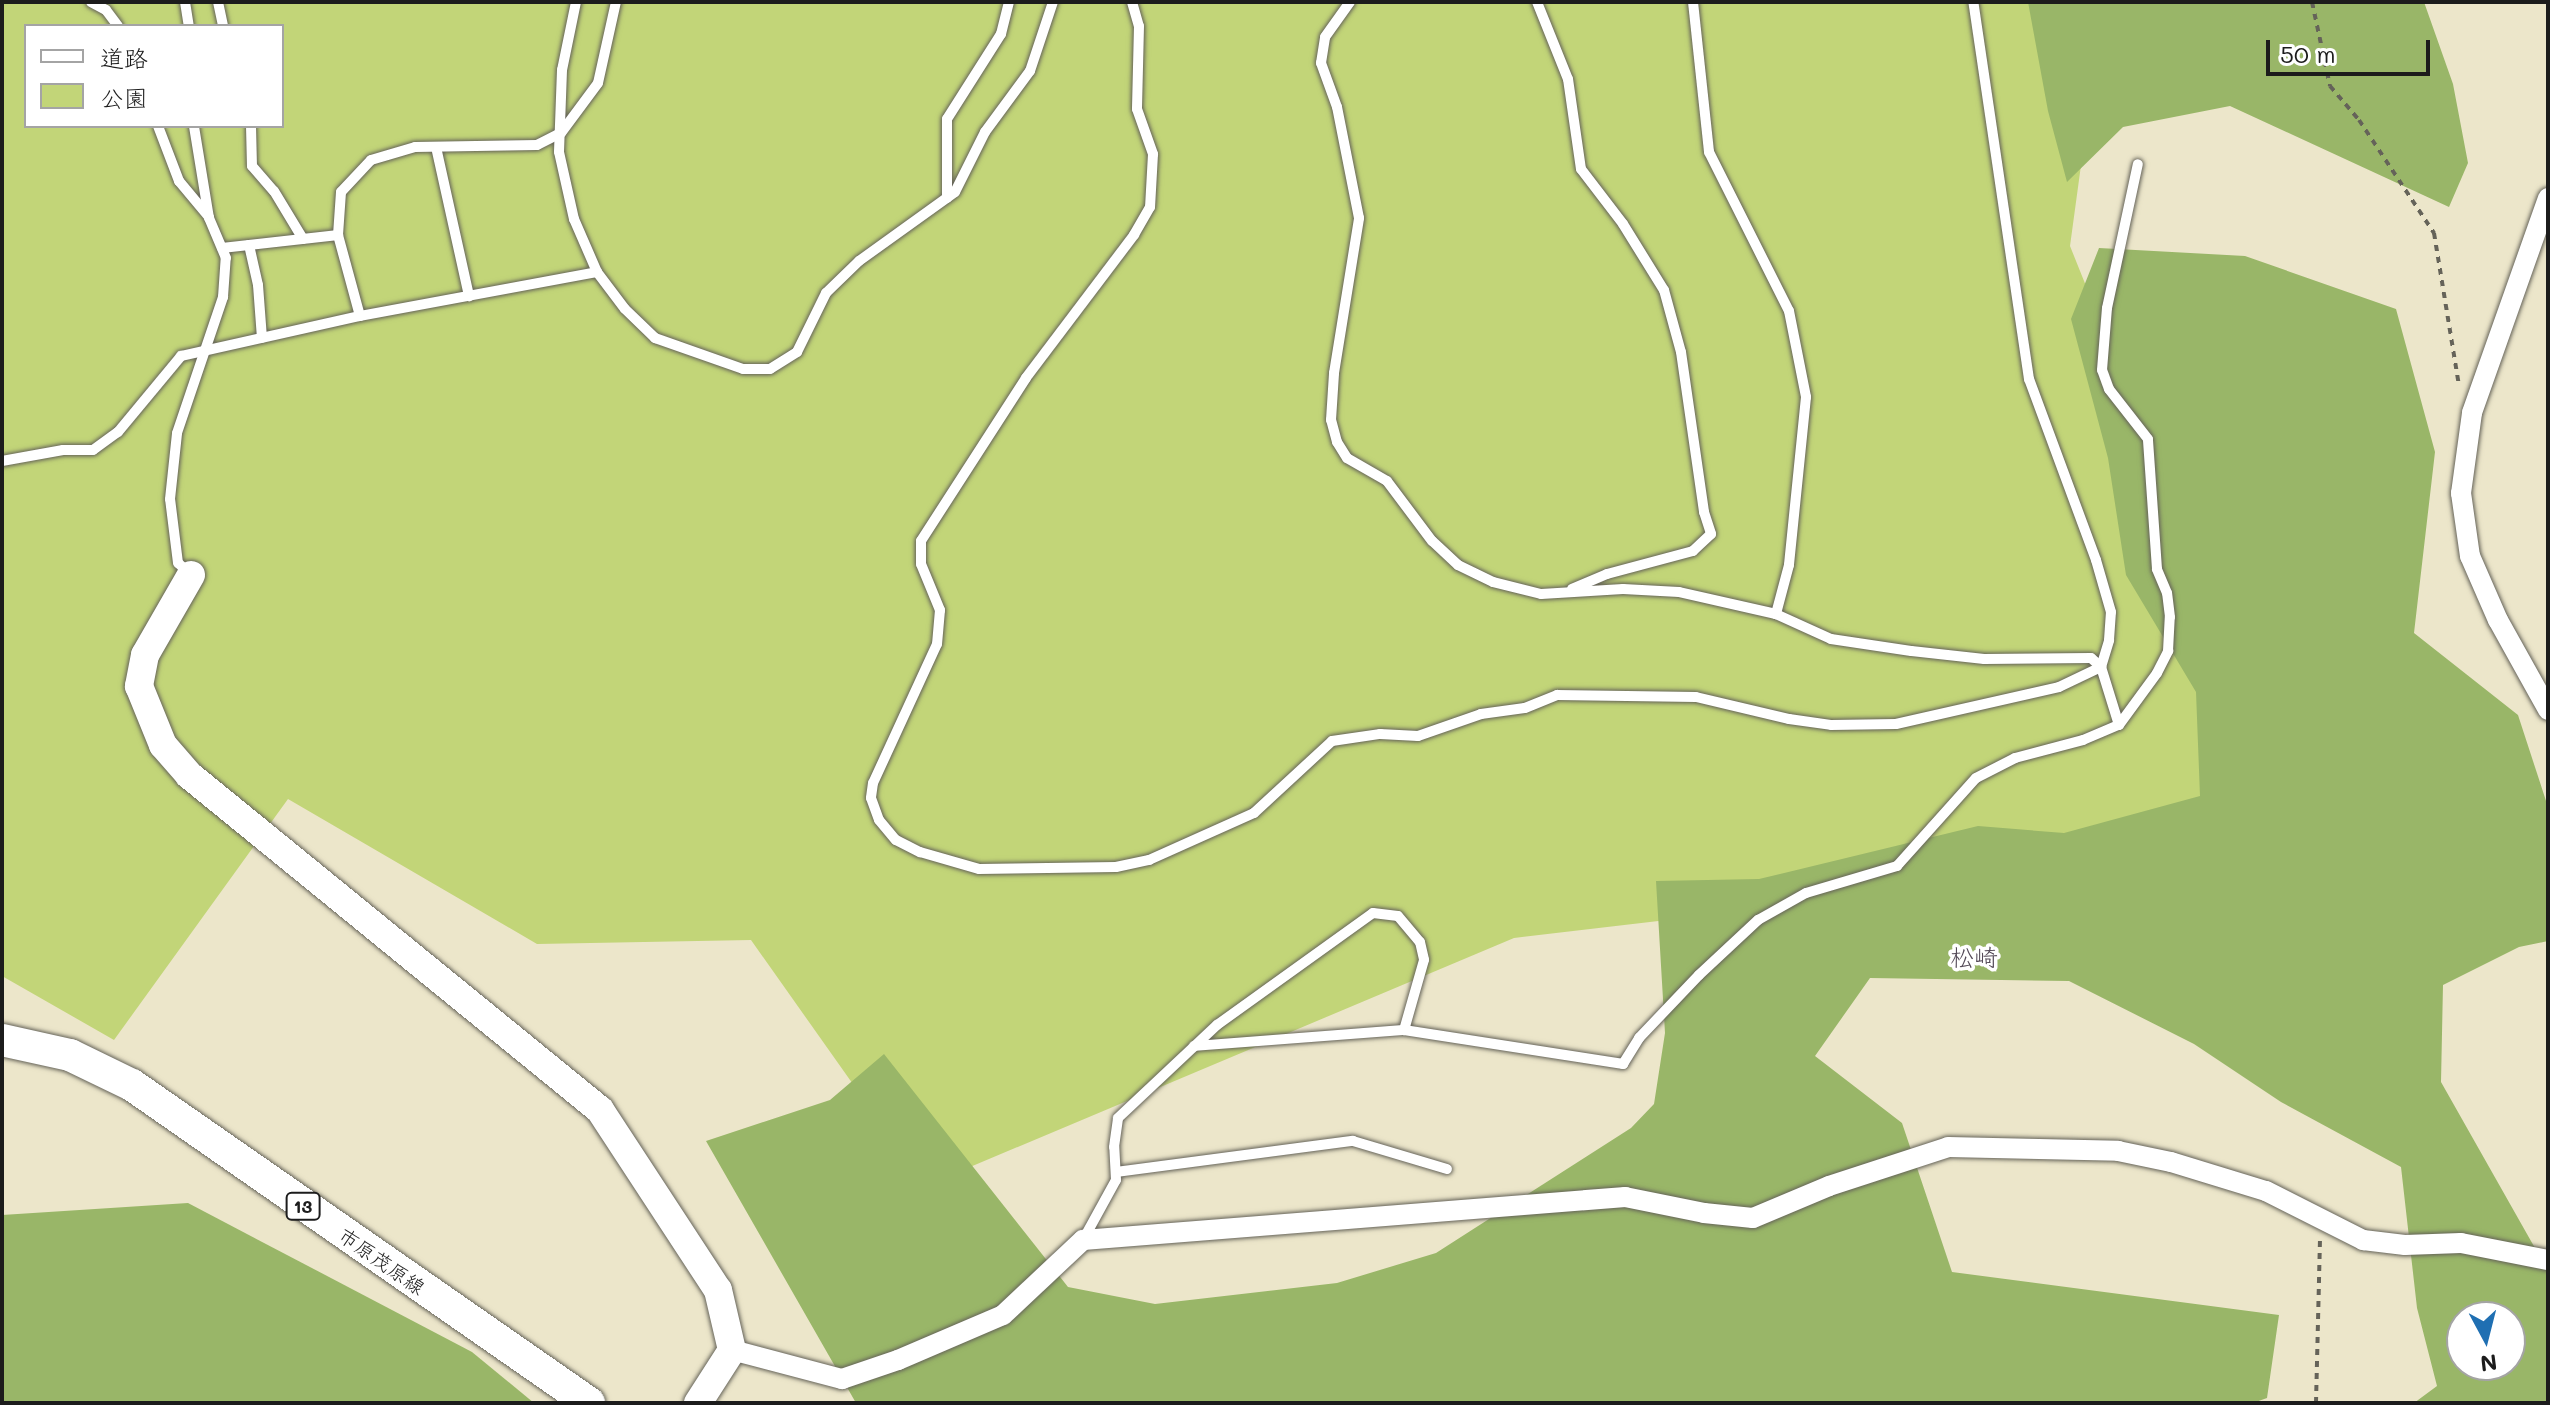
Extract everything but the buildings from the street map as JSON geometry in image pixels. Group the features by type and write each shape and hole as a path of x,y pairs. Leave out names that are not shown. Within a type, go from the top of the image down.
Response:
{"main road":[{"name":"市原茂原線","path":"2,1040 70,1055 132,1085 589,1403"}],"street":[{"path":"2548,198 2472,413 2461,493 2470,556 2498,620 2548,710"},
{"path":"191,575 145,655 139,686 163,745 201,785 600,1110 718,1290 732,1350 698,1403"},
{"path":"732,1350 842,1379 898,1360 1003,1315 1083,1240 1625,1197 1704,1213 1753,1218 1829,1186 1948,1147 2118,1151 2171,1162 2266,1191 2363,1240 2405,1245 2461,1243 2548,1260"}],"lane":[{"path":"91,2 106,10 116,24"},
{"path":"185,2 189,24"},
{"path":"218,2 223,24"},
{"path":"576,2 562,70 559,152 574,219 597,272 625,309 655,338 743,369 770,369 797,352 826,293 859,261 955,192 985,132 1030,71 1053,2"},
{"path":"360,316 338,235 341,192 371,160 415,147 537,145 561,133 598,83 616,2"},
{"path":"947,198 947,119 1001,34 1009,2"},
{"path":"1132,2 1139,26 1137,109 1153,154 1150,207 1134,235 1026,378 921,541 921,564 940,610 937,644 873,783 871,798 879,820 896,840 920,852 979,869 1116,867 1149,860 1254,813 1332,741 1380,734 1418,736 1481,714 1525,708 1557,695 1696,697 1789,719 1831,725 1896,724 2059,687 2101,667 2109,640 2111,612 2096,560 2029,379 1973,2"},
{"path":"1350,2 1325,37 1321,63 1337,107 1359,218 1334,373 1331,420 1337,442 1347,458 1387,481 1432,541 1458,565 1493,582 1541,594 1623,589 1679,592 1776,614 1831,639 1984,659 2091,658 2101,667 2119,725"},
{"path":"1537,2 1568,79 1581,169 1623,224 1664,290 1681,352 1704,512 1711,534 1693,551 1607,574 1562,593"},
{"path":"1693,2 1709,152 1789,311 1806,397 1789,565 1776,614"},
{"path":"159,128 179,181 209,218"},
{"path":"191,575 178,563 170,499 177,433 223,297 226,258 209,218 194,128"},
{"path":"251,128 252,166 274,191 303,239"},
{"path":"436,147 469,296"},
{"path":"1194,1046 1404,1030 1623,1064 1639,1038 1669,1006 1758,920 1806,893 1897,866 1976,778 2015,758 2083,740 2119,725 2157,673 2168,651 2170,617 2167,593 2157,569 2148,439 2109,389 2102,370 2107,308 2138,164"},
{"path":"222,248 338,235"},
{"path":"249,245 258,285 262,338"},
{"path":"2,461 50,452 93,450 118,432 181,356 360,316 597,272"},
{"path":"1083,1240 1116,1180 1118,1118 1217,1025 1373,913 1398,916 1420,942 1424,960 1404,1030"},
{"path":"1116,1172 1353,1141 1447,1169"}],"path":[{"path":"2312,2 2330,86 2359,120 2434,233 2456,378 2472,413"},
{"path":"2316,1403 2320,1217"}],"green space":[{"path":"2,2 2090,2 2099,33 2070,246 2203,578 2229,854 1514,938 925,1186 751,940 537,944 288,799 114,1040 2,976"},
{"path":"2028,2 2424,2 2453,84 2468,163 2449,207 2230,106 2123,127 2067,182 2048,111"},
{"path":"2099,248 2245,256 2396,309 2435,452 2414,633 2518,715 2548,807 2548,941 2519,947 2443,985 2441,1082 2548,1271 2548,1403 2414,1403 2437,1386 2417,1308 2401,1167 2281,1102 2194,1044 2069,981 1870,978 1815,1056 1902,1123 1952,1272 2279,1315 2267,1398 2253,1403 856,1403 706,1141 830,1100 884,1054 1068,1287 1155,1304 1337,1283 1436,1253 1631,1128 1654,1104 1665,1033 1656,881 1759,879 1978,826 2064,833 2200,796 2196,692 2126,575 2108,458 2071,319"},
{"path":"188,1203 472,1352 534,1403 2,1403 2,1215"}],"district":[{"name":"松崎","path":"1974,957"}]}
